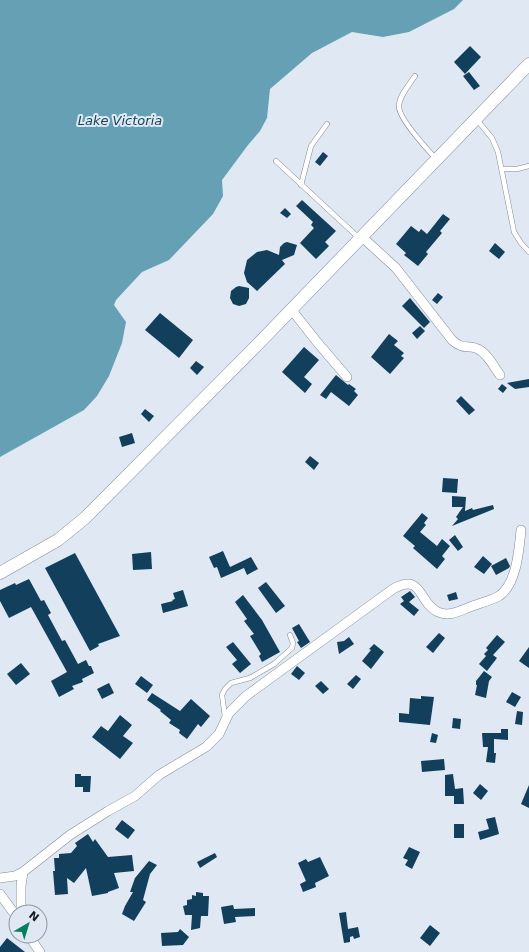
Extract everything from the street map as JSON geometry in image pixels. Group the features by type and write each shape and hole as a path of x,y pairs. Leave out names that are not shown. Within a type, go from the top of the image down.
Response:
{"street":[{"path":"0,573 58,540 85,518 529,64"},
{"path":"360,237 396,268 452,340 464,348 478,349 486,355 500,375"},
{"path":"291,309 347,377"},
{"path":"0,878 15,876 24,872 70,835 135,796 159,775 206,747 219,734 234,707 246,696 372,603 402,584 407,583 414,586 422,593 432,608 445,614 455,613 499,595 506,589 512,577 518,555 521,530"},
{"path":"21,904 21,886 24,872"},
{"path":"0,894 8,905"}],"lane":[{"path":"415,76 400,101 399,110 408,126 436,159"},
{"path":"475,119 492,138 498,152 514,232 529,252"},
{"path":"301,185 311,146 327,124"},
{"path":"276,161 360,237"},
{"path":"502,169 517,169 529,166"},
{"path":"226,719 222,695 225,689 231,683 250,678 274,664 292,648 293,643 290,635"}],"water":[{"name":"Lake Victoria","path":"0,0 463,0 454,9 409,32 383,37 352,32 312,53 270,89 267,118 260,131 222,180 223,196 213,214 169,260 142,272 116,300 114,305 126,322 122,343 109,376 97,396 84,410 0,457"}],"building":[{"path":"470,46 481,57 465,74 454,62"},
{"path":"469,72 480,86 474,90 463,76"},
{"path":"323,152 328,156 320,166 315,162"},
{"path":"302,200 336,231 325,242 329,246 316,259 300,243 314,228 311,225 313,222 296,206"},
{"path":"285,208 291,214 287,218 280,213"},
{"path":"443,214 450,219 440,231 442,233 426,252 428,254 418,266 404,255 406,253 396,244 411,226 419,232 421,229 427,234"},
{"path":"287,242 297,245 294,255 282,260 285,264 257,291 247,282 244,273 247,260 257,252 267,250 279,255 280,247"},
{"path":"495,243 505,252 499,259 489,251"},
{"path":"239,286 249,288 249,298 246,304 239,306 233,304 230,298 231,291"},
{"path":"438,293 443,297 437,304 432,300"},
{"path":"410,298 430,322 424,328 402,306"},
{"path":"160,313 193,340 179,358 145,330"},
{"path":"420,326 425,331 417,339 412,333"},
{"path":"389,334 398,341 394,345 404,353 401,356 404,358 390,374 371,357"},
{"path":"304,347 319,360 304,377 312,384 305,393 282,372"},
{"path":"196,361 204,367 197,375 190,368"},
{"path":"336,375 348,385 349,384 356,389 354,391 358,395 349,406 331,392 326,399 320,395"},
{"path":"529,379 529,387 515,389 507,383"},
{"path":"502,384 507,388 503,393 498,389"},
{"path":"461,396 475,410 469,415 456,401"},
{"path":"145,409 154,416 149,422 141,414"},
{"path":"132,433 135,443 122,447 119,437"},
{"path":"310,456 319,463 314,470 305,462"},
{"path":"443,478 458,479 457,493 442,492"},
{"path":"452,496 466,497 465,511 472,508 473,510 493,505 494,509 452,526 458,519 456,517 463,507 452,507"},
{"path":"422,513 428,518 424,523 426,525 420,532 437,546 442,539 450,546 442,556 445,559 437,569 413,548 415,546 403,536"},
{"path":"455,535 463,547 458,551 449,540"},
{"path":"223,551 230,567 251,557 258,569 247,575 244,568 221,578 217,567 214,568 209,557"},
{"path":"151,552 152,569 133,570 132,554"},
{"path":"75,553 120,636 98,644 99,646 90,651 45,568"},
{"path":"483,556 492,564 484,574 474,567"},
{"path":"506,558 510,566 509,568 496,575 491,566"},
{"path":"29,579 41,601 44,600 51,613 48,615 62,641 65,640 78,664 86,660 94,673 82,679 83,682 72,686 74,689 59,697 51,681 67,672 31,607 9,618 0,601 0,590 15,583 16,585"},
{"path":"266,582 285,606 276,613 258,588"},
{"path":"183,590 188,606 163,613 161,604 173,601 172,600 175,599 173,593"},
{"path":"410,591 415,597 409,602 419,610 414,616 400,604 404,601 401,597"},
{"path":"456,592 458,599 449,601 447,595"},
{"path":"243,595 262,620 280,652 262,662 259,656 261,654 250,636 254,634 244,621 247,619 235,602"},
{"path":"299,624 310,642 301,648 292,628"},
{"path":"439,633 445,638 433,653 426,647"},
{"path":"497,635 505,642 493,655 497,658 487,671 479,664 486,656 484,654 488,650 486,648"},
{"path":"349,637 354,644 339,654 337,642 344,641"},
{"path":"233,642 251,664 240,673 232,664 237,660 226,647"},
{"path":"374,644 384,652 371,669 362,661 371,650 369,649"},
{"path":"529,647 529,668 519,661"},
{"path":"21,663 30,674 16,685 7,674"},
{"path":"297,666 305,673 299,680 291,674"},
{"path":"484,671 492,677 489,681 486,698 475,695 477,685 476,681"},
{"path":"356,675 361,679 353,689 347,684"},
{"path":"141,676 153,685 147,693 135,684"},
{"path":"321,681 329,689 323,694 315,686"},
{"path":"109,683 114,693 102,699 97,689"},
{"path":"512,692 521,697 515,707 506,702"},
{"path":"152,693 180,711 191,699 210,716 201,727 198,724 187,739 179,733 180,730 169,723 171,720 160,711 161,710 147,700"},
{"path":"421,696 434,697 430,725 399,722 399,713 409,714 410,698 421,699"},
{"path":"517,711 523,712 522,725 515,724"},
{"path":"120,715 132,725 123,736 133,743 120,759 92,737 101,726 108,731"},
{"path":"453,718 461,719 460,729 452,728"},
{"path":"501,729 508,729 508,740 494,739 494,753 496,753 495,763 486,762 488,747 483,747 482,733 501,733"},
{"path":"432,733 438,735 436,743 430,742"},
{"path":"444,759 445,770 422,772 421,761"},
{"path":"75,774 81,774 81,776 91,776 90,792 83,792 83,787 75,787"},
{"path":"453,774 455,789 463,788 464,804 454,804 454,796 445,796 445,775"},
{"path":"480,784 488,791 481,800 473,793"},
{"path":"529,785 529,808 521,804"},
{"path":"495,817 499,834 480,840 478,832 489,829 486,819"},
{"path":"122,820 135,830 128,839 115,829"},
{"path":"454,824 464,824 464,838 454,838"},
{"path":"88,834 93,842 95,839 108,857 132,855 134,871 114,873 119,888 108,893 92,896 86,868 74,883 67,878 68,894 55,895 53,871 55,871 54,858 59,858 59,854 71,853 77,846 75,843"},
{"path":"409,847 420,852 412,869 405,865 408,860 403,858"},
{"path":"215,853 217,857 200,868 197,862"},
{"path":"320,857 329,876 315,883 316,887 303,892 300,884 306,881 298,863 306,859 308,862"},
{"path":"149,861 157,865 150,874 143,900 146,902 134,921 122,914 133,892 130,892 135,878"},
{"path":"196,892 203,893 203,896 209,896 208,916 201,916 200,928 191,930 192,915 185,915 183,906 187,905 187,900 192,899 192,895 196,896"},
{"path":"233,905 234,909 255,908 255,916 235,917 236,922 224,924 221,907"},
{"path":"346,912 348,929 358,927 360,937 354,939 353,936 350,937 350,942 344,943 339,913"},
{"path":"430,925 440,933 430,946 420,938"},
{"path":"180,929 189,937 183,945 162,946 161,933 178,932"},
{"path":"7,938 8,944 15,944 25,952 0,952 0,947"}]}
